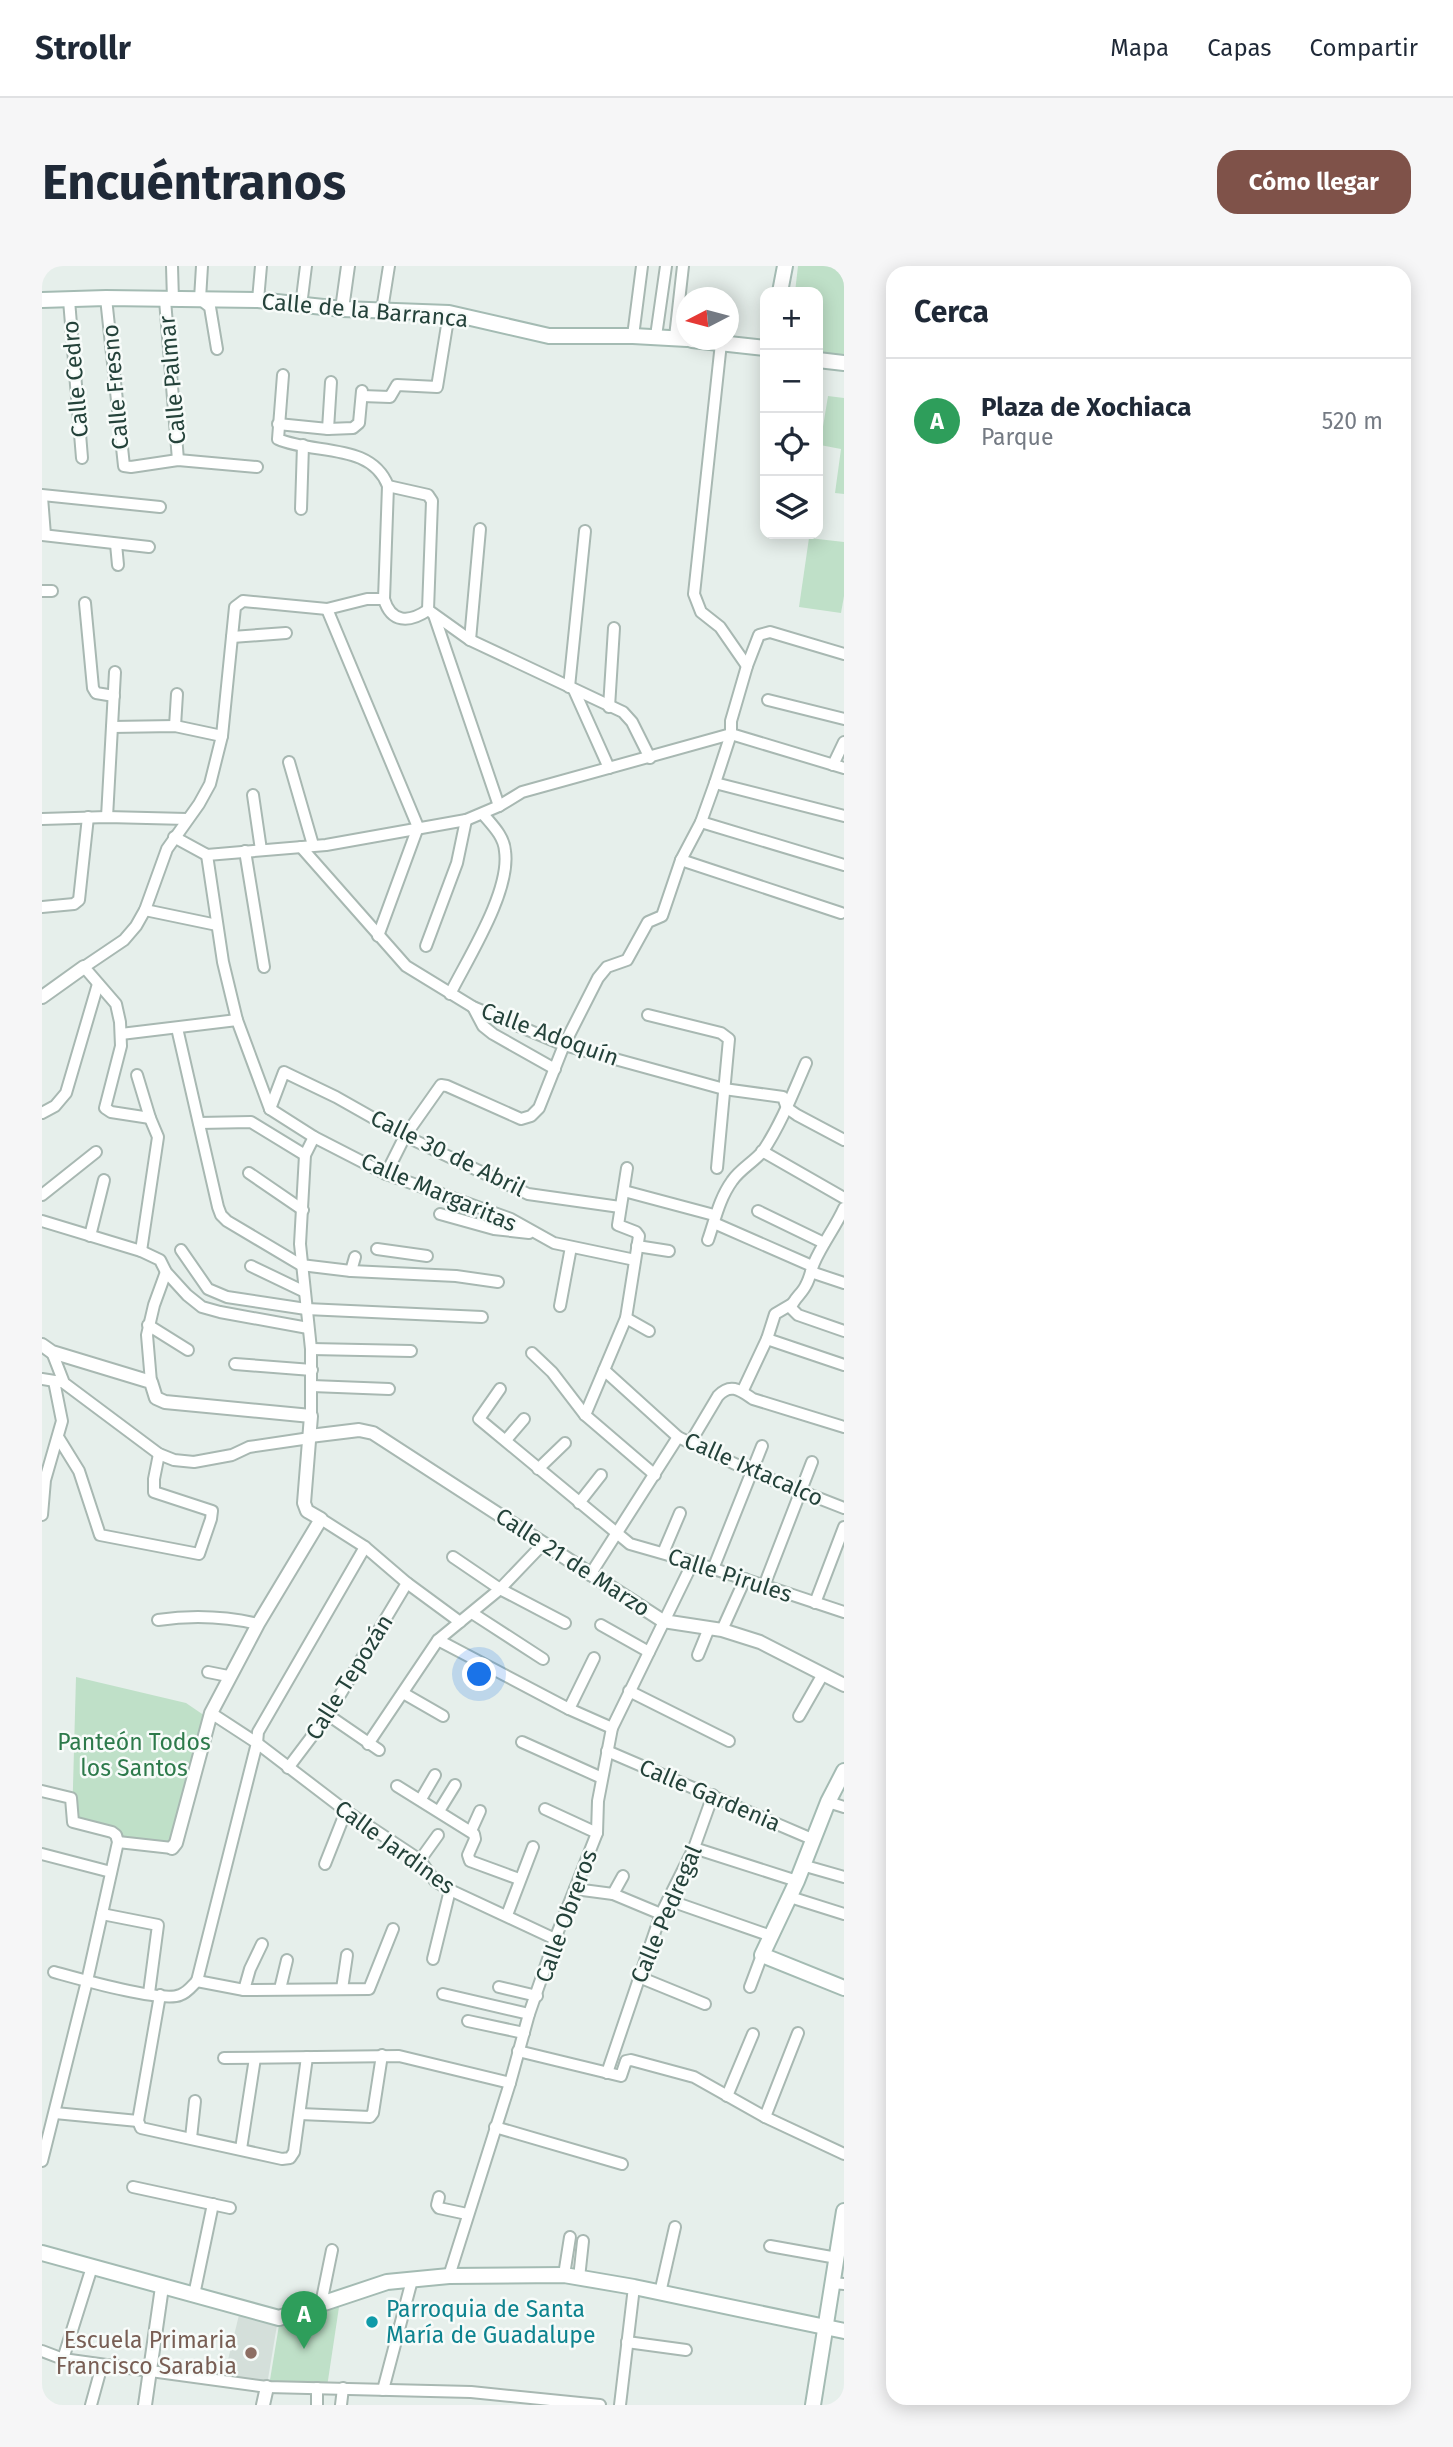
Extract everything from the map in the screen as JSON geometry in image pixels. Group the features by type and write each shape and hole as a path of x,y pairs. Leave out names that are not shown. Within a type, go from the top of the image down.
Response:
{"main road":[{"path":"781,287 785,266"},
{"name":"Calle de la Barranca","path":"42,300 258,300 342,309 449,313 549,336 676,338"},
{"path":"739,345 760,347"},
{"path":"823,361 844,363"},
{"path":"844,1771 762,1955 844,1988"},
{"path":"813,2405 825,2328 838,2283 837,2258 844,2211"},
{"path":"42,2253 281,2318 387,2282 449,2276 572,2276 844,2331"}],"street":[{"name":"Calle Palmar","path":"172,266 169,300 178,460"},
{"name":"Calle Palmar","path":"200,299 202,266"},
{"path":"258,300 261,266"},
{"path":"301,306 306,266"},
{"path":"342,309 348,266"},
{"path":"382,310 389,266"},
{"path":"633,336 642,266"},
{"path":"656,337 666,266"},
{"path":"682,287 683,266"},
{"name":"Calle Fresno","path":"106,298 124,466 178,460 257,467"},
{"name":"Calle Cedro","path":"69,299 82,458"},
{"path":"200,299 209,304 217,349"},
{"path":"278,424 328,429 357,427 362,394 390,397 397,385 437,387 449,313"},
{"path":"720,350 694,594 701,612 720,627 747,666"},
{"path":"283,375 277,435 280,440 328,449 368,461 383,473 388,486 384,599 387,609 394,617 406,619 431,613"},
{"path":"328,429 331,382"},
{"path":"301,509 303,445"},
{"path":"388,486 428,495 432,501 431,613 499,806"},
{"path":"149,547 44,535 42,496 160,507"},
{"path":"470,640 480,529"},
{"path":"585,531 571,689 609,768"},
{"path":"116,544 118,565"},
{"path":"42,997 124,940 145,911 167,849 210,784 222,736 235,607 243,601 327,609 367,599 384,599"},
{"path":"85,603 93,691 114,695"},
{"path":"327,609 418,827 378,936"},
{"path":"431,613 470,640 623,712 628,716 650,758"},
{"path":"609,707 614,628"},
{"path":"386,1174 405,1136 441,1085 521,1119 531,1116 539,1108 564,1045 598,978 607,967 627,960 648,922 662,916 681,860 701,822 716,783 731,734 731,721 759,635 765,631 844,654"},
{"path":"232,637 286,633"},
{"path":"107,817 115,672"},
{"path":"175,726 177,694"},
{"path":"768,700 844,719"},
{"path":"112,727 175,726 222,736"},
{"path":"174,837 207,855 326,845 466,820 499,806 522,792 731,734 839,767 844,742"},
{"path":"289,762 307,846"},
{"path":"716,783 844,817"},
{"path":"253,795 261,850"},
{"path":"450,994 494,906 501,885 506,852 503,841 482,814"},
{"path":"42,907 78,902 88,817"},
{"path":"42,819 187,819"},
{"path":"426,946 457,863 466,820"},
{"path":"701,822 844,865"},
{"name":"Calle Adoquín","path":"307,846 378,936 406,966 450,994 564,1045 724,1088 783,1097 787,1108 842,1135"},
{"path":"246,851 264,967"},
{"path":"207,855 216,925 237,1020 270,1109"},
{"path":"681,860 841,913"},
{"path":"145,911 216,925"},
{"path":"84,967 116,1004 121,1034 118,1059 105,1108 111,1112 150,1118"},
{"path":"42,1113 55,1106 66,1093 98,984"},
{"path":"473,1006 483,1026 493,1034 555,1069"},
{"path":"649,1015 721,1033 729,1039 717,1168"},
{"path":"121,1034 237,1020"},
{"path":"177,1028 221,1215 228,1221 301,1265 351,1271 456,1276 498,1282"},
{"path":"708,1240 714,1219 732,1179 762,1151 787,1108 806,1063"},
{"name":"Calle 30 de Abril","path":"270,1109 284,1072 336,1097 405,1136 528,1194 620,1207"},
{"path":"137,1075 158,1137 141,1251"},
{"name":"Calle Margaritas","path":"270,1109 314,1137 386,1174 511,1219 535,1234"},
{"path":"199,1123 251,1122 305,1155"},
{"path":"314,1137 305,1155 301,1265 312,1370 305,1507 365,1547 407,1583 460,1622"},
{"path":"762,1151 844,1198"},
{"path":"42,1195 96,1152"},
{"path":"585,1415 626,1318 638,1233 618,1225 627,1168"},
{"path":"249,1173 303,1210"},
{"path":"90,1236 104,1180"},
{"path":"624,1191 714,1219 844,1283"},
{"path":"743,1390 775,1314 792,1304 807,1284 824,1243 839,1234 844,1208"},
{"path":"758,1211 824,1243"},
{"path":"440,1214 494,1229 535,1234 571,1247 635,1259"},
{"path":"42,1221 141,1251 160,1261 166,1272 202,1307 308,1328"},
{"path":"637,1245 668,1251"},
{"path":"559,1306 571,1247"},
{"path":"377,1249 427,1256"},
{"path":"181,1250 208,1289 227,1297 306,1309 482,1317"},
{"path":"397,1274 402,1254"},
{"path":"351,1271 355,1256"},
{"path":"251,1266 303,1291"},
{"path":"166,1272 148,1325 151,1382 156,1398 165,1402 311,1416"},
{"path":"792,1304 793,1312 798,1315 844,1331"},
{"path":"626,1318 649,1331"},
{"path":"148,1325 188,1350"},
{"path":"766,1339 844,1365"},
{"path":"47,1348 151,1382"},
{"path":"42,1515 45,1480 62,1415 59,1382 47,1348"},
{"path":"311,1349 411,1351"},
{"path":"532,1353 552,1372 585,1415 655,1475"},
{"path":"235,1364 312,1370"},
{"name":"Calle Ixtacalco","path":"604,1370 678,1437 752,1472 844,1508"},
{"path":"42,1379 59,1382"},
{"name":"Calle 21 de Marzo","path":"59,1382 159,1454 174,1460 194,1462 232,1455 249,1447 359,1430 373,1433 663,1621 715,1629 760,1642 844,1685"},
{"path":"312,1386 389,1389"},
{"name":"Calle Pirules","path":"499,1389 479,1419 630,1544 844,1612"},
{"path":"690,1443 724,1390 743,1390 753,1399 844,1427"},
{"path":"506,1440 524,1419"},
{"path":"58,1437 79,1471 100,1535 196,1555 202,1552 212,1511 210,1508 154,1493 159,1454"},
{"path":"590,1575 678,1437"},
{"path":"538,1469 565,1443"},
{"path":"713,1569 762,1446"},
{"path":"764,1586 812,1462"},
{"path":"579,1503 601,1475"},
{"path":"663,1553 680,1513"},
{"path":"118,1842 172,1848 176,1843 211,1713 257,1624 321,1519"},
{"path":"815,1603 844,1527"},
{"path":"368,1744 438,1640 500,1590 544,1542"},
{"path":"54,1972 154,1994 180,1996 197,1981 258,1732 365,1547"},
{"path":"453,1557 500,1590 565,1623"},
{"name":"Calle Obreros","path":"449,2276 529,2014 597,1833 597,1801 612,1728 693,1562"},
{"path":"698,1655 746,1579"},
{"name":"Calle Tepozán","path":"288,1768 328,1715 407,1583"},
{"path":"472,1613 543,1659"},
{"path":"158,1620 177,1617 228,1617 257,1624"},
{"path":"601,1625 649,1652"},
{"path":"438,1640 569,1709 612,1728"},
{"path":"569,1709 594,1658"},
{"path":"208,1672 229,1676"},
{"path":"799,1716 824,1674"},
{"path":"629,1690 729,1741"},
{"path":"403,1693 443,1716"},
{"name":"Calle Jardines","path":"211,1713 257,1743 346,1811 420,1860 435,1881 450,1891 555,1939"},
{"path":"328,1715 379,1750"},
{"path":"522,1742 602,1778"},
{"name":"Calle Gardenia","path":"607,1751 812,1839"},
{"path":"421,1799 435,1775"},
{"path":"439,1811 455,1785"},
{"path":"397,1786 471,1831 475,1839 468,1855 470,1860 519,1879"},
{"path":"42,1791 71,1798 73,1822 115,1833 118,1842 42,2161"},
{"name":"Calle Pedregal","path":"607,2073 661,1914 694,1847 713,1795"},
{"path":"828,1802 844,1807"},
{"path":"545,1809 597,1833"},
{"path":"326,1864 346,1811"},
{"path":"471,1831 480,1811"},
{"path":"420,1860 438,1835"},
{"path":"507,1915 533,1847"},
{"path":"694,1847 797,1881"},
{"path":"42,1854 111,1872"},
{"path":"802,1865 844,1877"},
{"path":"613,1894 623,1876"},
{"path":"575,1889 613,1894 661,1914"},
{"path":"433,1959 450,1891"},
{"path":"790,1896 844,1914"},
{"path":"668,1900 771,1936"},
{"path":"102,1914 158,1925 154,1994 138,2124"},
{"path":"197,1981 244,1990 369,1989 393,1928"},
{"path":"244,1990 262,1944"},
{"path":"342,1989 347,1955"},
{"path":"750,1987 762,1955"},
{"path":"280,1989 288,1960"},
{"path":"639,1977 705,2004"},
{"path":"499,1987 537,1996"},
{"path":"443,1994 529,2014"},
{"path":"468,2021 524,2033"},
{"path":"765,2117 798,2033"},
{"path":"727,2096 753,2034"},
{"path":"518,2051 621,2076 626,2061 631,2060 694,2077 765,2117 844,2154"},
{"path":"224,2058 382,2055 422,2061 510,2083"},
{"path":"300,2114 370,2117 373,2113 382,2055"},
{"path":"42,2113 138,2124 282,2159 290,2158 294,2152 307,2057"},
{"path":"242,2149 255,2058"},
{"path":"191,2138 195,2101"},
{"path":"495,2127 622,2164"},
{"path":"133,2187 230,2208"},
{"path":"439,2197 438,2207 467,2214"},
{"path":"194,2295 213,2204"},
{"path":"660,2292 675,2227"},
{"path":"570,2237 572,2276"},
{"path":"572,2276 583,2241"},
{"path":"770,2246 837,2258"},
{"path":"321,2304 332,2250"},
{"path":"64,2359 92,2267"},
{"path":"383,2390 412,2280"},
{"path":"145,2405 162,2287"},
{"path":"620,2405 634,2287"},
{"path":"627,2342 686,2350"},
{"path":"42,2351 64,2359 267,2387 471,2392 506,2401 600,2405"},
{"path":"91,2405 102,2365"},
{"path":"263,2405 267,2387"},
{"path":"317,2388 317,2405"},
{"path":"341,2405 343,2388"},
{"path":"470,2405 471,2392"}],"shaded area":[{"name":"Escuela Primaria Francisco Sarabia","path":"239,2315 277,2325 267,2385 223,2380"}],"green space":[{"path":"798,266 844,266 844,358 823,354 823,287 796,287"},
{"path":"828,396 844,398 844,494 835,493 841,449 823,446"},
{"path":"809,539 844,542 844,596 841,613 799,607"},
{"name":"Panteón Todos los Santos","path":"76,1677 186,1703 208,1718 172,1848 110,1837 72,1823"},
{"path":"339,2307 327,2387 269,2386 279,2325"}],"place":[{"name":"Parroquia de Santa María de Guadalupe","path":"372,2322"},
{"name":"Plaza de Xochiaca","path":"304,2349"},
{"name":"Escuela Primaria Francisco Sarabia","path":"251,2353"}]}
